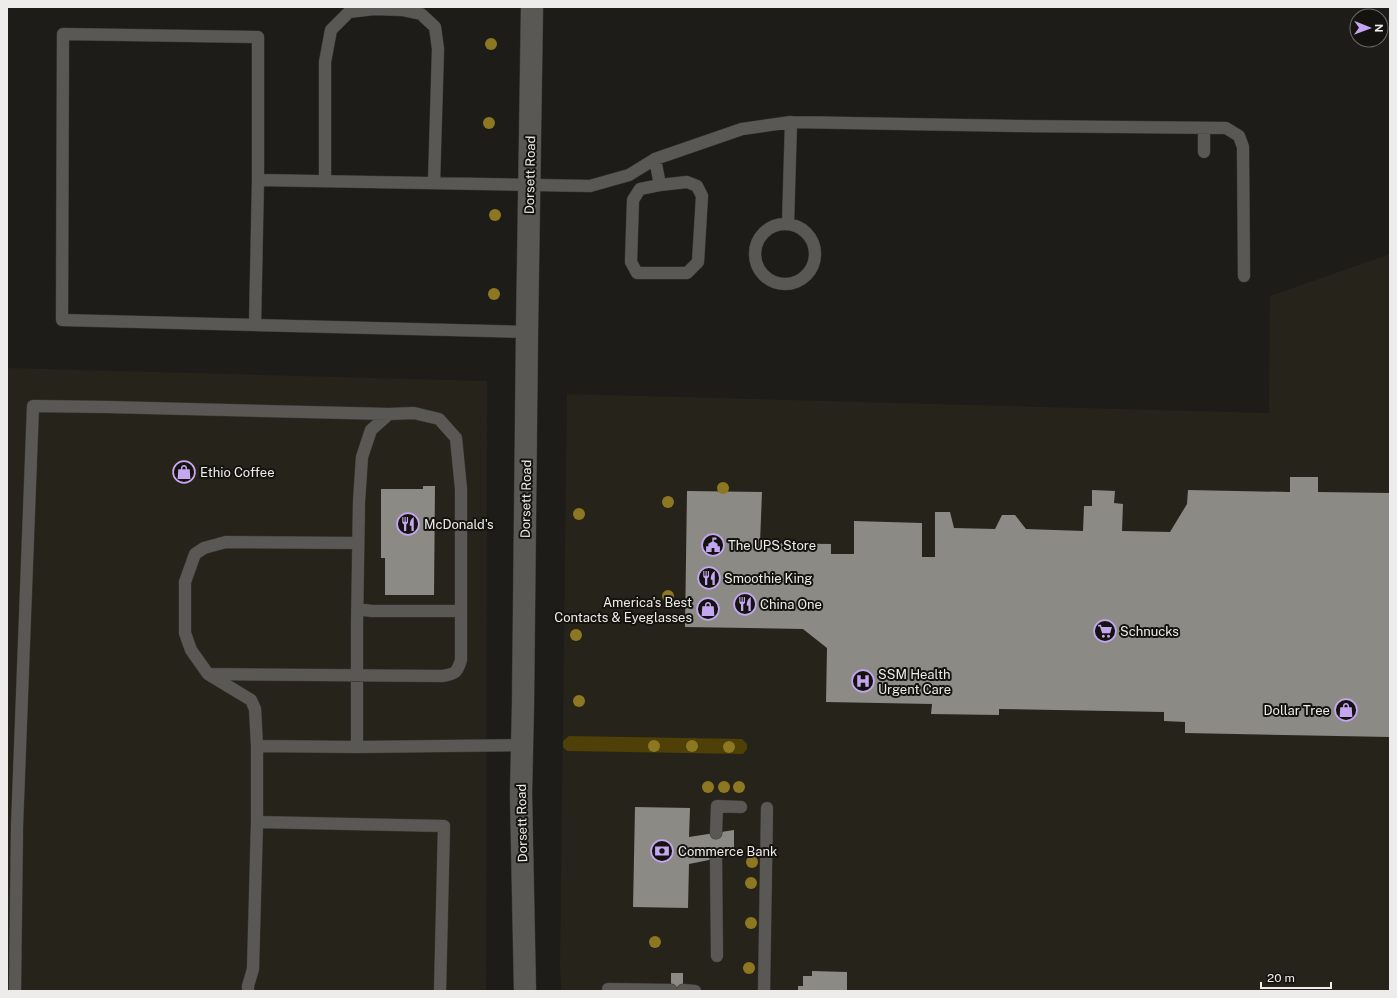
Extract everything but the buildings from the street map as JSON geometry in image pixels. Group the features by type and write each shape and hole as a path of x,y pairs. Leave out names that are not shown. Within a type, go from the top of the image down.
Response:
{"main road":[{"name":"Dorsett Road","path":"525,991 521,794 532,7"}],"lane":[{"path":"325,181 325,62 331,30 349,12 374,9 402,10 421,14 435,27 438,49 434,183"},
{"path":"255,325 258,180 258,37 63,34 62,320 255,325 527,332"},
{"path":"258,180 590,186 629,175 656,159 742,129 791,122 1204,129 1226,128 1239,136 1244,147 1244,276"},
{"path":"788,224 791,122"},
{"path":"1204,129 1204,152"},
{"path":"656,159 660,185"},
{"path":"687,182 697,186 702,196 698,262 687,274 637,274 631,262 633,200 640,189 660,185 687,182"},
{"path":"788,224 797,226 805,231 811,239 815,257 807,274 799,280 790,283 780,283 770,280 763,273 758,265 755,254 757,245 762,236 769,229 778,225 788,224"},
{"path":"15,991 18,827 33,406 414,414 438,419 456,438 461,489 461,660 458,670 452,674 442,676 208,674"},
{"path":"357,747 358,543 362,457 371,430 389,414"},
{"path":"248,991 248,986 254,969 257,822 257,746 255,709 251,700 208,674 191,650 185,633 185,582 195,554 204,548 226,542 358,543"},
{"path":"357,609 372,611 461,611"},
{"path":"257,746 357,747 522,745"},
{"path":"716,833 717,806 741,807"},
{"path":"764,991 767,808"},
{"path":"257,822 444,826 440,991"},
{"path":"716,858 717,956"},
{"path":"608,989 670,990"},
{"path":"683,990 695,991"}],"shaded area":[{"path":"1390,254 1390,991 561,991 560,966 567,394 1269,413 1270,296"},
{"path":"7,368 487,381 486,991 7,991"},
{"path":"569,736 742,739 747,744 747,749 743,754 567,751 563,747 563,741"}],"place":[{"name":"Ethio Coffee","path":"184,472"},
{"name":"McDonald's","path":"408,524"},
{"name":"The UPS Store","path":"713,545"},
{"name":"Smoothie King","path":"709,578"},
{"name":"China One","path":"745,604"},
{"name":"America's Best Contacts & Eyeglasses","path":"708,609"},
{"name":"Schnucks","path":"1105,631"},
{"name":"SSM Health Urgent Care","path":"863,681"},
{"name":"Dollar Tree","path":"1346,710"},
{"name":"Commerce Bank","path":"662,851"}]}
